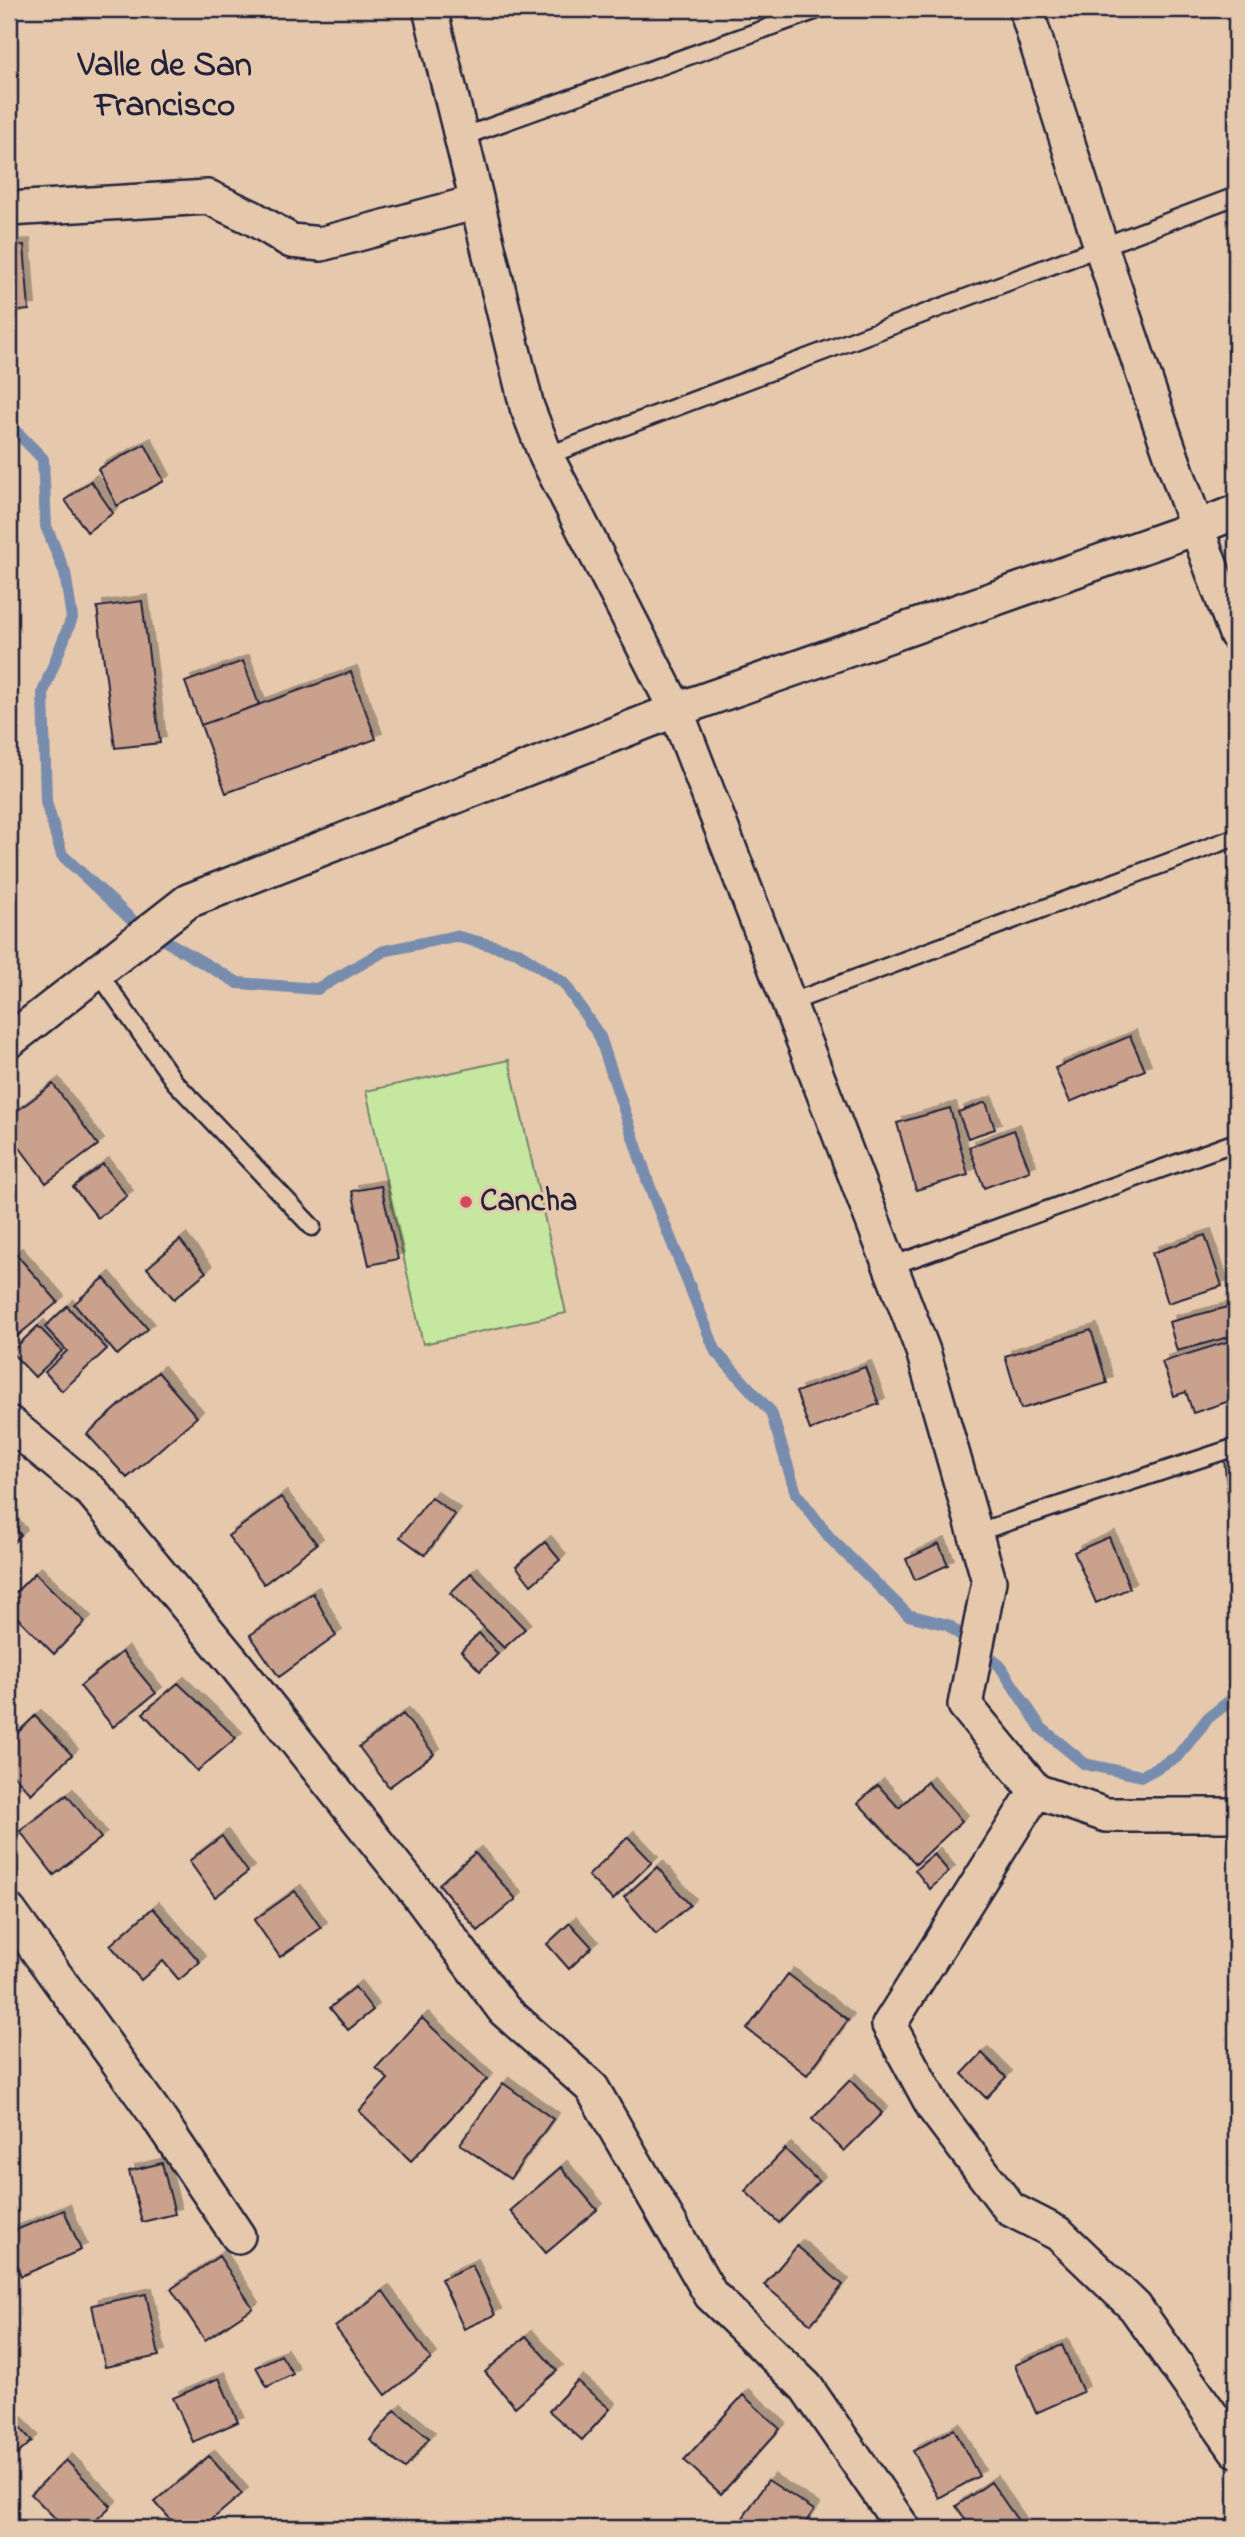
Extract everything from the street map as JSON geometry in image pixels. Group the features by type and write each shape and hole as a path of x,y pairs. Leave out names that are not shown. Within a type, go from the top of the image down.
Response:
{"street":[{"path":"430,9 527,407 546,456 676,710 923,1351 989,1581 965,1705 1036,1791 1106,1815 1236,1815"},
{"path":"1026,9 1101,248 1196,528 1236,634"},
{"path":"9,209 208,197 253,218 292,241 321,244 477,202"},
{"path":"9,1041 188,901 676,710 1236,512"},
{"path":"9,1423 93,1493 259,1694 417,1893 504,2010 592,2088 711,2295 806,2386 903,2528"},
{"path":"1036,1791 888,2025 934,2108 1010,2209 1059,2234 1135,2308 1236,2450"},
{"path":"9,1911 157,2116 238,2236"}],"lane":[{"path":"462,137 820,9"},
{"path":"546,456 1236,197"},
{"path":"789,1003 1236,837"},
{"path":"110,963 174,1081 312,1227"},
{"path":"891,1266 1236,1142"},
{"path":"975,1533 1236,1447"}],"green space":[{"name":"Cancha","path":"509,1060 566,1313 423,1344 366,1091"}],"building":[{"path":"24,245 29,310 9,312 9,246"},
{"path":"145,444 164,481 117,506 98,469"},
{"path":"91,481 113,513 87,532 65,500"},
{"path":"142,601 160,743 115,748 97,607"},
{"path":"243,661 259,705 201,725 185,682"},
{"path":"351,672 376,739 226,793 201,725"},
{"path":"1130,1036 1145,1070 1070,1102 1055,1068"},
{"path":"53,1084 98,1145 46,1183 9,1133 9,1117"},
{"path":"986,1102 995,1129 968,1138 958,1112"},
{"path":"950,1108 968,1175 916,1190 897,1123"},
{"path":"1014,1130 1030,1171 984,1188 969,1147"},
{"path":"103,1164 127,1196 98,1218 73,1187"},
{"path":"381,1186 398,1259 369,1265 352,1191"},
{"path":"1205,1235 1222,1286 1168,1303 1152,1253"},
{"path":"180,1240 206,1272 174,1299 147,1268"},
{"path":"16,1254 58,1302 9,1343 9,1260"},
{"path":"104,1278 148,1329 117,1355 74,1304"},
{"path":"67,1306 107,1349 62,1391 45,1372 67,1351 45,1327"},
{"path":"1232,1306 1236,1335 1177,1351 1169,1322"},
{"path":"38,1326 62,1351 35,1377 11,1352"},
{"path":"1091,1330 1107,1383 1021,1409 1005,1356"},
{"path":"1236,1339 1236,1399 1193,1413 1186,1392 1174,1396 1162,1362"},
{"path":"865,1367 879,1404 810,1430 796,1392"},
{"path":"158,1372 197,1417 127,1478 87,1434"},
{"path":"1236,1457 1236,1503 1229,1504 1224,1459"},
{"path":"281,1497 317,1544 264,1584 228,1536"},
{"path":"431,1497 455,1515 425,1555 400,1537"},
{"path":"9,1522 21,1535 9,1547"},
{"path":"1109,1537 1130,1588 1096,1603 1074,1552"},
{"path":"545,1542 560,1560 531,1585 516,1566"},
{"path":"939,1544 948,1565 915,1580 906,1559"},
{"path":"35,1573 85,1622 54,1654 9,1609 9,1599"},
{"path":"471,1573 525,1629 504,1648 450,1593"},
{"path":"313,1593 336,1636 279,1677 250,1635"},
{"path":"479,1633 498,1654 480,1671 461,1651"},
{"path":"122,1652 156,1693 113,1727 80,1686"},
{"path":"178,1683 236,1738 197,1771 143,1713"},
{"path":"403,1714 434,1754 389,1787 359,1747"},
{"path":"35,1716 72,1755 31,1794 9,1770 9,1741"},
{"path":"927,1782 962,1821 916,1864 858,1803 878,1785 899,1808"},
{"path":"67,1795 101,1838 54,1875 20,1831"},
{"path":"222,1836 248,1872 215,1897 189,1861"},
{"path":"628,1837 652,1862 613,1900 588,1876"},
{"path":"475,1853 516,1899 478,1931 439,1884"},
{"path":"934,1854 949,1872 930,1889 915,1870"},
{"path":"657,1867 690,1905 656,1934 624,1897"},
{"path":"295,1891 321,1928 280,1957 254,1920"},
{"path":"153,1908 200,1962 179,1980 163,1961 141,1980 110,1945"},
{"path":"570,1923 592,1947 569,1969 547,1944"},
{"path":"788,1974 848,2020 807,2075 747,2029"},
{"path":"355,1987 373,2010 348,2030 330,2008"},
{"path":"422,2018 487,2079 411,2161 359,2111 388,2079 376,2068"},
{"path":"982,2053 1006,2077 986,2098 962,2074"},
{"path":"850,2080 882,2113 844,2151 812,2119"},
{"path":"503,2083 553,2119 510,2179 460,2144"},
{"path":"785,2149 819,2182 779,2223 745,2191"},
{"path":"162,2163 175,2214 142,2222 129,2171"},
{"path":"561,2167 597,2210 546,2253 510,2211"},
{"path":"64,2210 81,2250 21,2276 9,2248 9,2233"},
{"path":"797,2246 843,2285 811,2324 764,2285"},
{"path":"219,2256 253,2308 205,2340 171,2289"},
{"path":"472,2265 495,2315 464,2329 441,2279"},
{"path":"383,2291 431,2359 386,2395 335,2327"},
{"path":"146,2294 159,2356 105,2367 92,2305"},
{"path":"526,2336 557,2371 515,2407 485,2372"},
{"path":"1062,2345 1083,2392 1036,2413 1015,2365"},
{"path":"281,2355 293,2374 267,2387 256,2367"},
{"path":"219,2378 238,2422 193,2442 173,2398"},
{"path":"577,2381 610,2409 582,2440 549,2411"},
{"path":"743,2395 780,2429 721,2494 684,2460"},
{"path":"395,2410 429,2438 405,2469 370,2440"},
{"path":"9,2415 32,2441 9,2462"},
{"path":"954,2429 979,2476 939,2498 913,2451"},
{"path":"209,2456 242,2494 202,2528 178,2528 155,2502"},
{"path":"66,2460 111,2506 88,2528 65,2528 31,2494"},
{"path":"768,2480 814,2510 802,2528 752,2528 741,2521"},
{"path":"991,2482 1023,2528 971,2528 956,2506"}],"waterway":[{"path":"9,424 43,459 46,526 65,573 72,618 43,692 46,802 62,855 135,923 238,983 317,989 384,951 455,936 517,952 564,983 600,1037 649,1185 716,1352 771,1412 796,1493 830,1538 908,1615 948,1625 1000,1666 1041,1728 1085,1764 1142,1776 1177,1757 1208,1718 1236,1696"}],"place":[{"name":"Cancha","path":"466,1202"}],"district":[{"name":"Valle de San Francisco","path":"165,86"}]}
